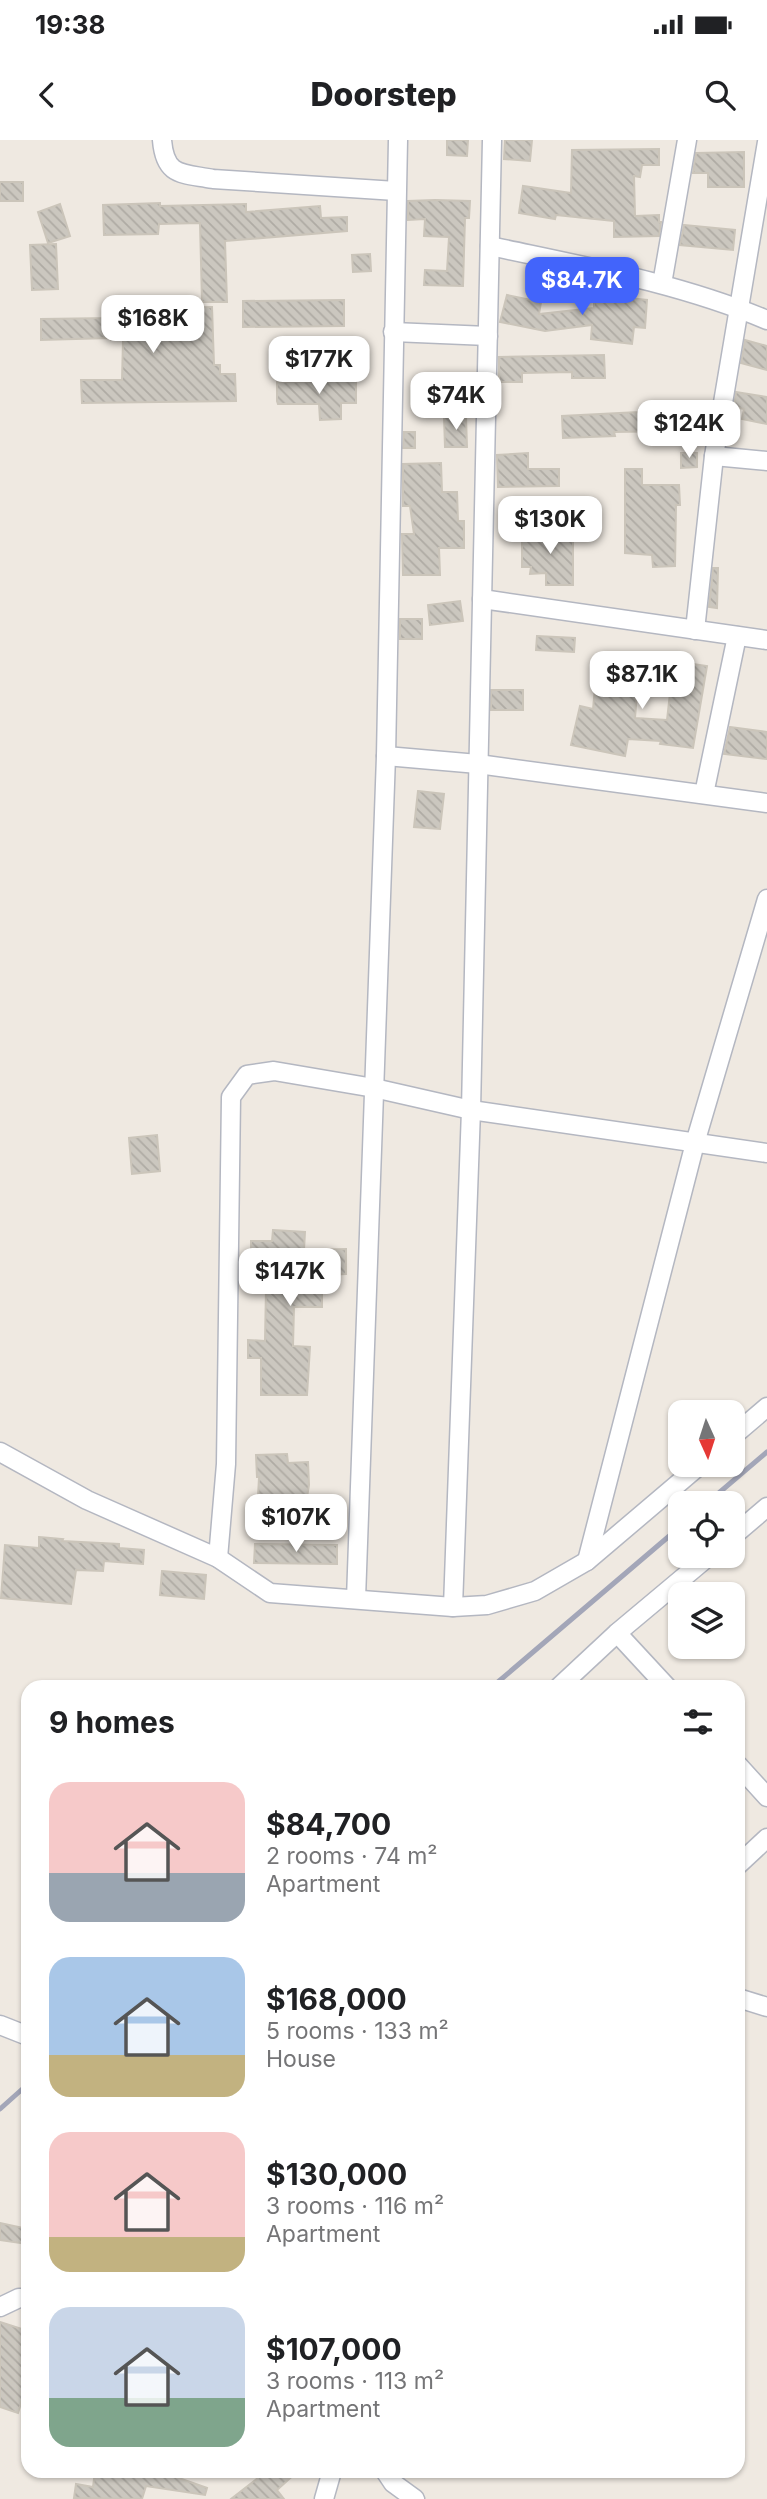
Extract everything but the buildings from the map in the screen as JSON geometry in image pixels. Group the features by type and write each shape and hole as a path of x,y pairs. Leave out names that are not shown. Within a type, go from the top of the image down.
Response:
{"street":[{"path":"162,140 163,155 174,171 212,179 396,191"},
{"path":"356,1599 386,757 398,140"},
{"path":"453,1607 471,1110 492,140"},
{"path":"662,284 687,140"},
{"path":"695,630 713,456 767,142"},
{"path":"489,246 662,284 767,320"},
{"path":"393,332 488,336"},
{"path":"713,456 767,461"},
{"path":"482,599 767,640"},
{"path":"704,794 737,636"},
{"path":"386,757 478,764 767,803"},
{"path":"587,1561 695,1143 767,899"},
{"path":"218,1558 226,1464 231,1097 247,1075 274,1071 374,1088 471,1110 767,1153"},
{"path":"746,1425 767,1407"},
{"path":"0,1452 88,1500 218,1558 270,1593 453,1607 487,1605 535,1591 587,1561 685,1477"},
{"path":"745,1526 767,1507"},
{"path":"567,1680 617,1633 695,1568"},
{"path":"617,1633 661,1680"},
{"path":"745,1773 767,1797"},
{"path":"745,1858 767,1838"},
{"path":"745,2000 767,2007"},
{"path":"0,2025 21,2033"},
{"path":"0,2307 21,2298"},
{"path":"324,2499 330,2478"},
{"path":"390,2478 415,2499"}],"railway":[{"path":"721,1491 767,1452"},
{"path":"500,1680 668,1537"},
{"path":"0,2109 21,2090"}]}
